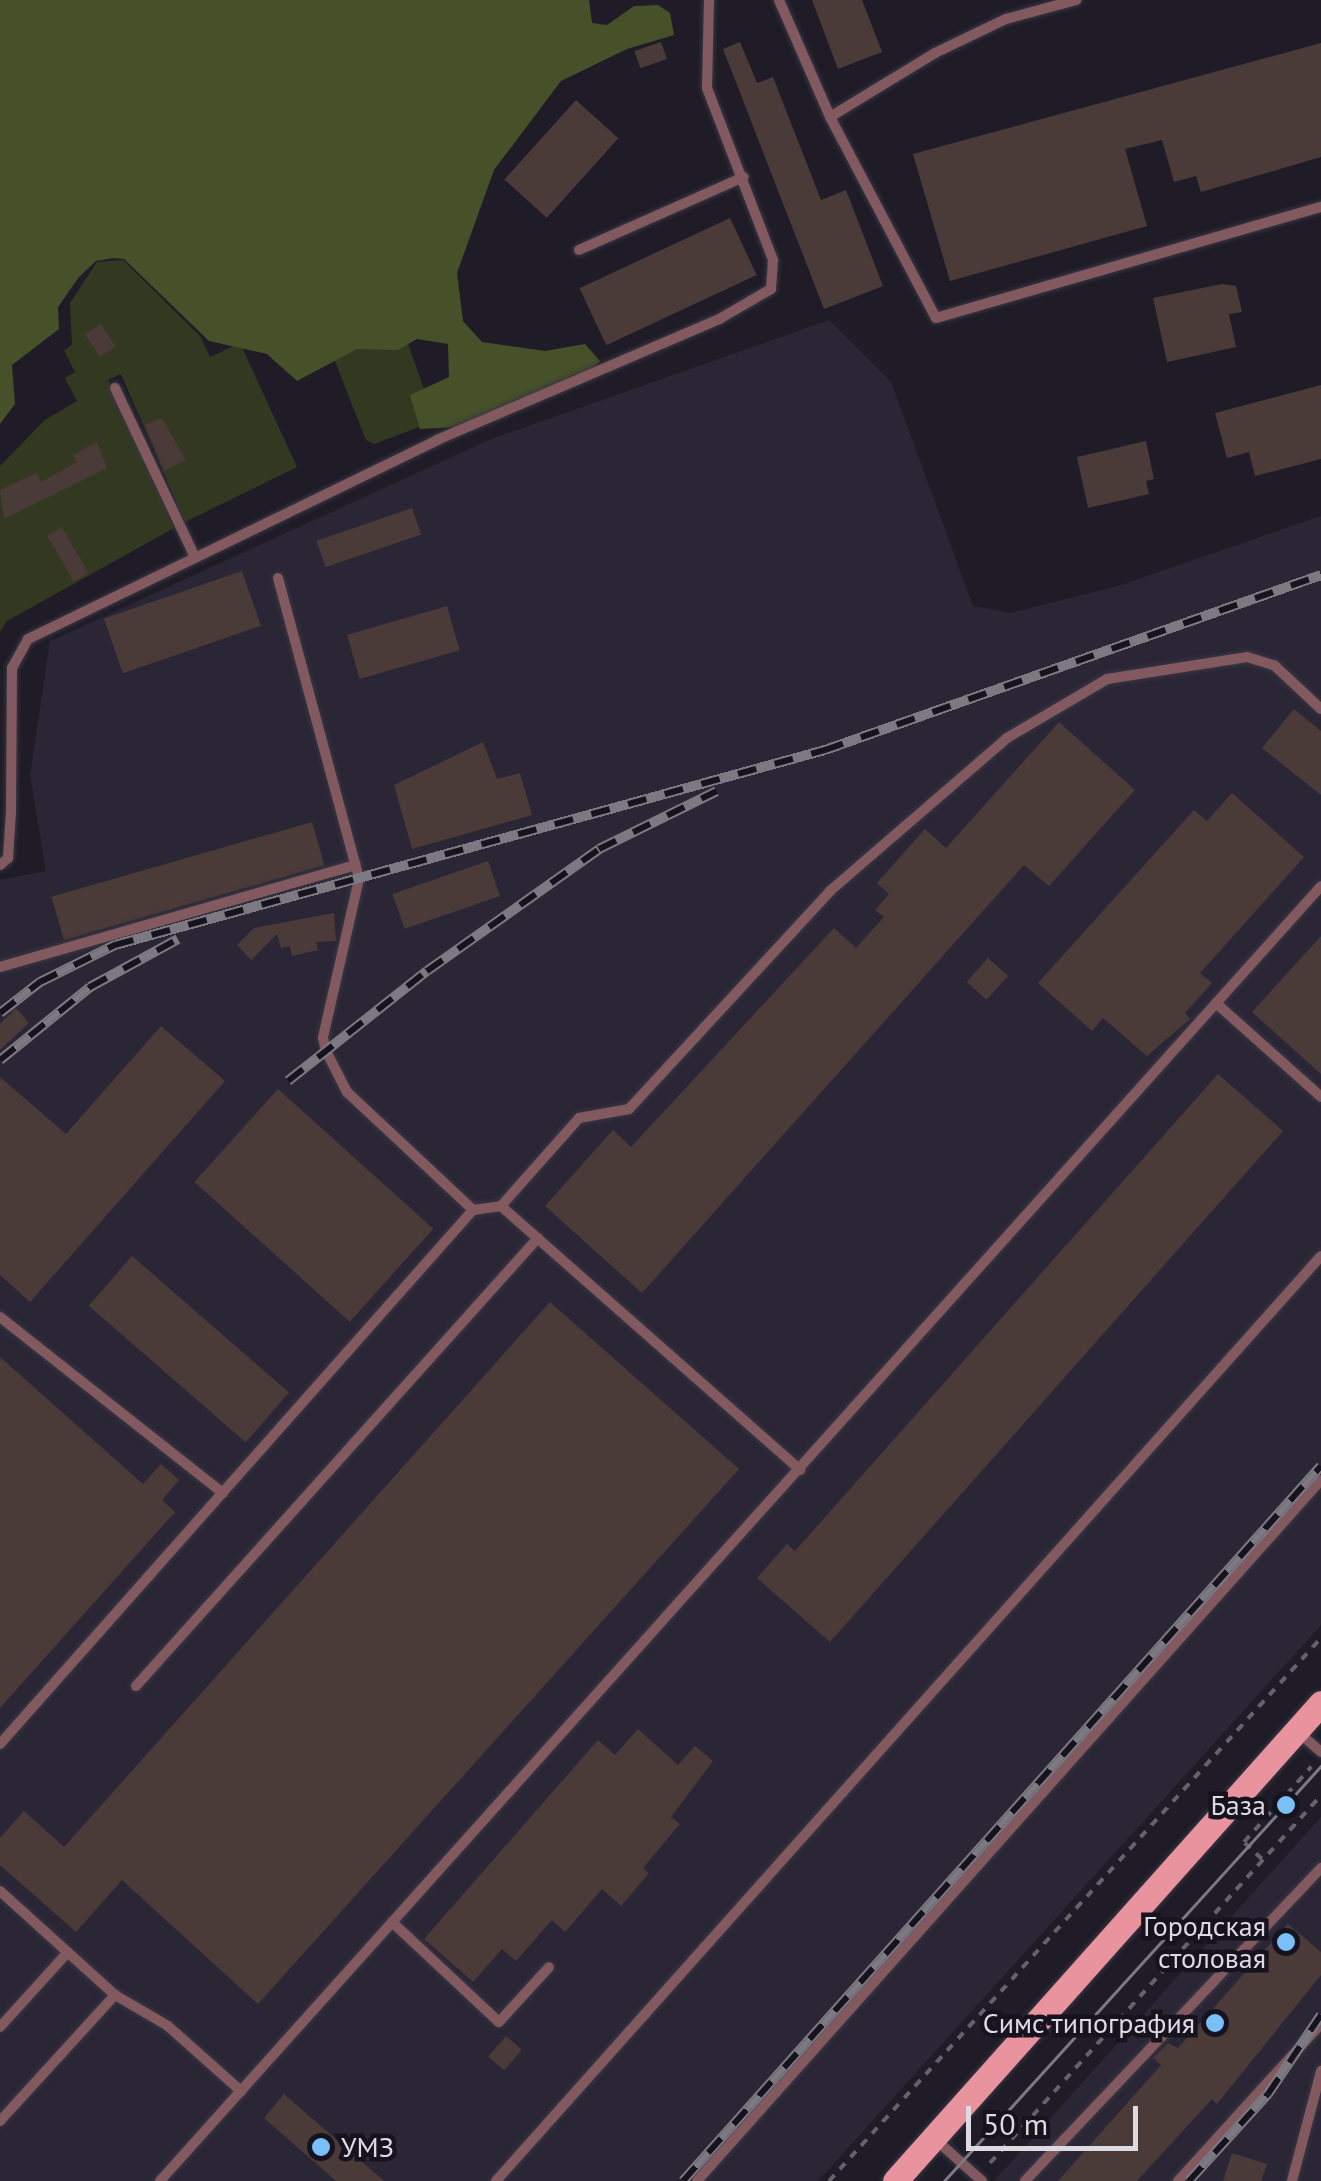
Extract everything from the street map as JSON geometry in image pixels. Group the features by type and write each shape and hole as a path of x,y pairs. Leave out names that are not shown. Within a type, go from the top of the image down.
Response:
{"main road":[{"path":"895,2181 1321,1703"}],"lane":[{"path":"0,659 14,656 44,628 437,440 760,298 776,278 744,177 707,88 709,0"},
{"path":"779,0 830,118 936,318 1321,207"},
{"path":"830,118 935,53 1006,20 1076,0"},
{"path":"579,250 744,177"},
{"path":"115,388 195,557"},
{"path":"278,578 359,879 322,1038 347,1092 472,1210"},
{"path":"0,865 8,858 14,656"},
{"path":"0,1744 472,1210 501,1206 579,1118 629,1110 830,891 1024,728 1107,679 1247,658 1274,665 1321,709"},
{"path":"0,968 356,865"},
{"path":"160,2181 1321,886"},
{"path":"1216,1004 1321,1096"},
{"path":"501,1206 800,1470"},
{"path":"136,1686 538,1238"},
{"path":"496,2181 1321,1256"},
{"path":"0,1318 223,1492"},
{"path":"697,2181 1321,1480"},
{"path":"1296,1730 1321,1754"},
{"path":"1024,2181 1321,1868"},
{"path":"0,1891 115,1995 168,2026 240,2091"},
{"path":"392,1922 499,2022 549,1967"},
{"path":"0,2027 68,1952"},
{"path":"0,2121 115,1995"},
{"path":"1178,2181 1321,2024"},
{"path":"1292,2181 1321,2072"},
{"path":"934,2138 979,2179"}],"path":[{"path":"829,2181 1321,1638"},
{"path":"1263,1860 1244,1842 1321,1754"},
{"path":"979,2179 1321,1795"}],"shaded area":[{"path":"829,320 891,382 973,606 1011,613 1118,586 1321,516 1321,1625 818,2181 0,2181 0,880 46,871 30,775 50,641 489,440"},
{"path":"1321,1817 1321,2181 994,2181"}],"green space":[{"path":"0,0 589,0 592,23 607,25 634,6 658,5 670,13 674,35 627,49 561,81 494,170 457,273 463,321 482,342 545,351 585,344 600,361 585,376 456,427 420,429 410,395 449,377 448,344 417,339 398,350 357,349 297,381 267,354 209,341 124,259 114,258 96,261 79,277 58,307 59,329 12,365 15,404 0,424"},
{"path":"123,260 200,336 210,357 240,343 297,467 185,522 121,374 108,380 174,528 7,621 0,632 0,466 45,420 77,401 65,378 75,372 64,350 72,345 70,303 97,262"},
{"path":"394,303 435,421 374,444 366,440 323,331"}],"building":[{"path":"812,0 862,0 882,52 838,69"},
{"path":"661,42 667,59 640,68 635,51"},
{"path":"740,42 757,83 773,77 821,200 846,190 883,286 824,309 723,49"},
{"path":"1321,43 1321,157 1201,192 1196,176 1174,182 1162,140 1125,149 1147,226 950,281 913,154"},
{"path":"576,100 618,138 547,218 504,180"},
{"path":"730,218 757,275 606,345 580,288"},
{"path":"1222,284 1236,286 1242,312 1229,314 1236,347 1167,362 1153,298"},
{"path":"101,324 116,347 100,357 85,334"},
{"path":"1321,385 1321,459 1255,476 1249,452 1227,458 1215,413"},
{"path":"162,418 186,460 164,471 145,425"},
{"path":"1146,441 1154,479 1146,481 1149,494 1088,508 1077,457"},
{"path":"97,442 107,468 4,519 0,490 36,473 41,482 77,462 73,455"},
{"path":"412,508 421,534 326,567 317,541"},
{"path":"62,527 88,573 74,581 47,536"},
{"path":"242,571 261,626 123,673 104,619"},
{"path":"447,606 460,650 360,679 347,635"},
{"path":"1294,709 1321,731 1321,795 1262,748"},
{"path":"1059,722 1135,790 1049,886 1024,865 642,1293 545,1206 613,1130 631,1147 834,928 856,948 884,917 875,910 889,894 877,883 925,829 946,848"},
{"path":"483,742 497,779 520,773 532,815 412,849 394,785"},
{"path":"1232,793 1304,857 1200,973 1212,983 1185,1013 1190,1019 1147,1056 1103,1018 1092,1031 1038,983 1194,810 1207,821"},
{"path":"312,822 324,865 64,940 51,897"},
{"path":"488,861 500,896 405,929 393,894"},
{"path":"334,913 336,941 316,942 318,950 292,956 290,946 281,948 277,934 251,960 237,945 254,928"},
{"path":"1321,936 1321,1074 1252,1012"},
{"path":"988,958 1008,976 987,1000 967,982"},
{"path":"16,1008 29,1023 0,1050 0,1024"},
{"path":"161,1026 225,1081 30,1302 0,1275 0,1077 66,1134"},
{"path":"1218,1074 1283,1131 830,1642 757,1578 787,1544 795,1551"},
{"path":"278,1089 433,1229 350,1322 194,1182"},
{"path":"132,1256 289,1392 246,1442 89,1306"},
{"path":"550,1302 739,1469 258,2004 122,1880 76,1932 0,1865 0,1838 24,1811 64,1847"},
{"path":"0,1357 143,1484 161,1464 179,1480 162,1500 175,1512 0,1708"},
{"path":"638,1729 678,1765 695,1746 713,1761 671,1817 680,1824 643,1868 649,1873 621,1906 602,1889 565,1932 552,1920 516,1961 502,1949 473,1982 424,1939 598,1740 615,1755"},
{"path":"1288,1924 1321,1952 1321,1975 1217,2104 1212,2099 1137,2181 1058,2181 1161,2065 1153,2058 1168,2043 1178,2048"},
{"path":"506,2036 522,2050 504,2070 488,2056"},
{"name":"УМЗ","path":"284,2094 384,2181 336,2181 264,2118"},
{"path":"1232,2153 1267,2164 1261,2181 1223,2181"}],"tram line":[{"path":"944,2181 1321,1766"}],"railway":[{"path":"0,1013 40,982 115,945 825,750 1321,575"},
{"path":"288,1081 427,971 599,849 717,791"},
{"path":"0,1060 90,987 178,939"},
{"path":"683,2181 1321,1466"},
{"path":"1189,2181 1268,2094 1321,2015"}],"place":[{"name":"База","path":"1286,1805"},
{"name":"Городская столовая","path":"1286,1942"},
{"name":"Симс типография","path":"1215,2023"},
{"name":"УМЗ","path":"321,2147"}]}
